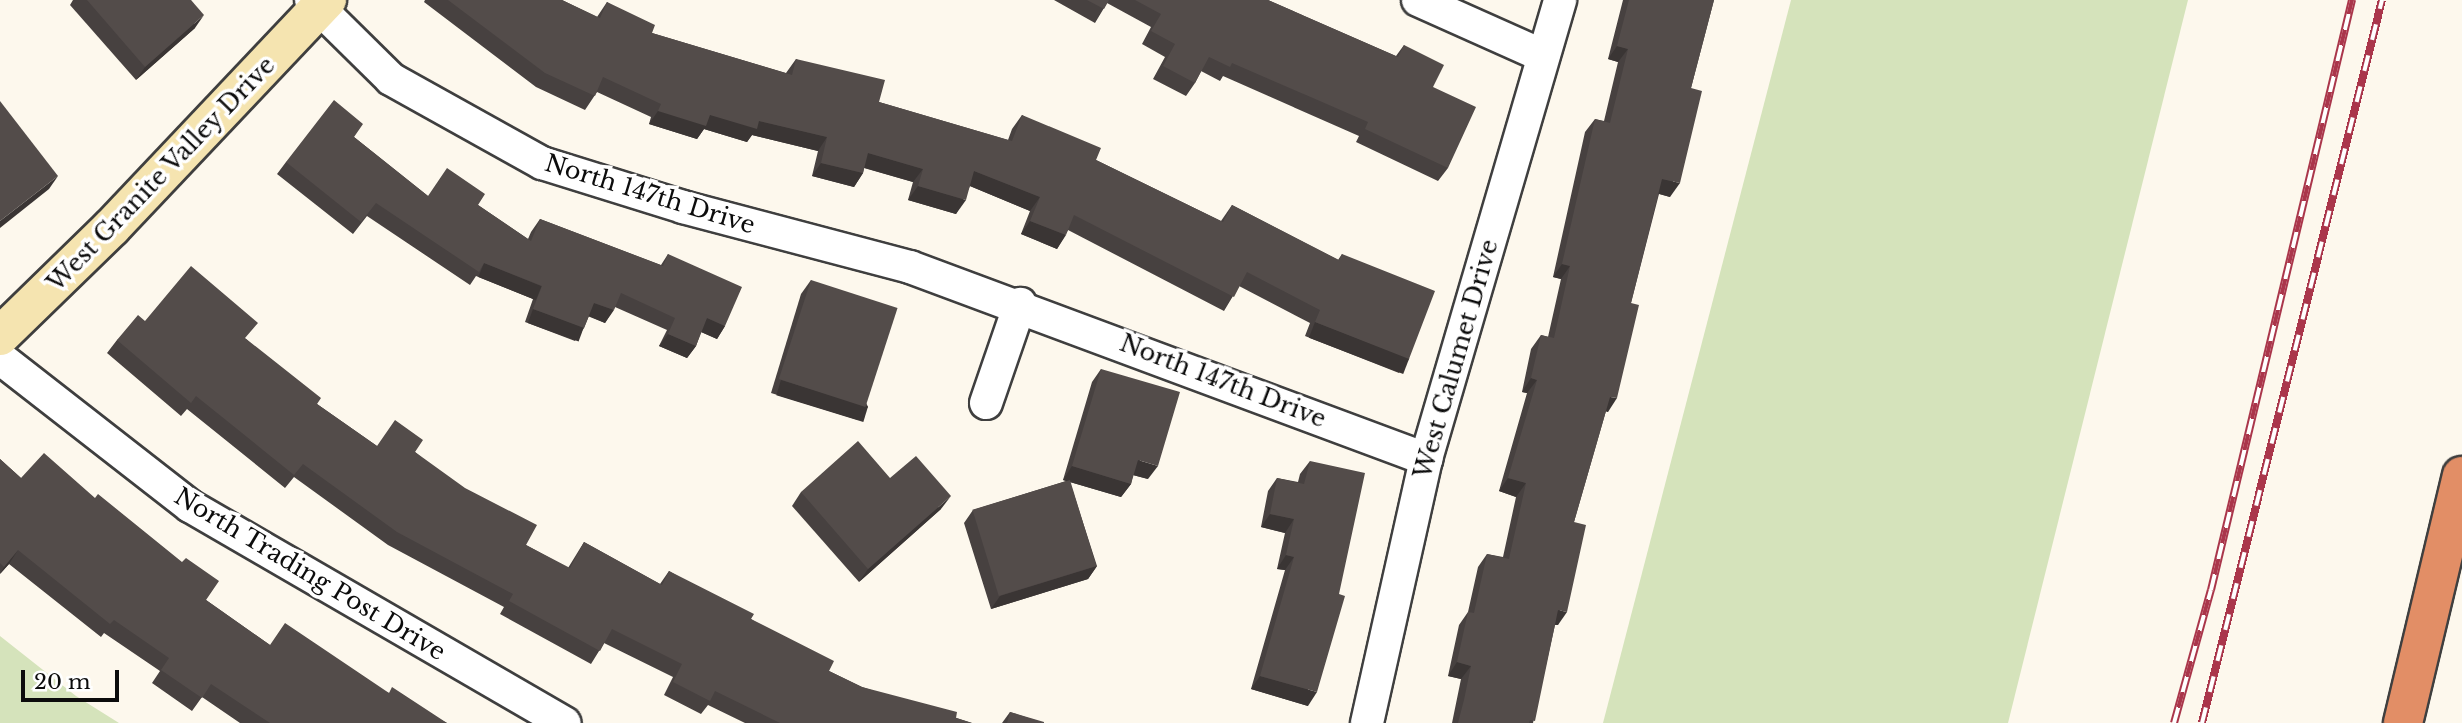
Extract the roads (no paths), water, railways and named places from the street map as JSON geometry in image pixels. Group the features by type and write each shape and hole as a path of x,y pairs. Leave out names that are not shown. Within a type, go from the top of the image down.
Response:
{"highway":[{"path":"2403,723 2462,476"}],"street":[{"path":"1419,0 1543,56"},
{"name":"West Calumet Drive","path":"1367,723 1426,458 1560,0"},
{"name":"North 147th Drive","path":"319,3 391,79 542,163 683,207 911,267 1020,304 1426,458"},
{"name":"West Granite Valley Drive","path":"0,336 121,217 319,3"},
{"path":"986,403 1020,304"},
{"name":"North Trading Post Drive","path":"0,358 190,506 565,723"}],"railway":[{"path":"2174,723 2211,590 2352,0"},
{"path":"2202,723 2382,0"}]}
